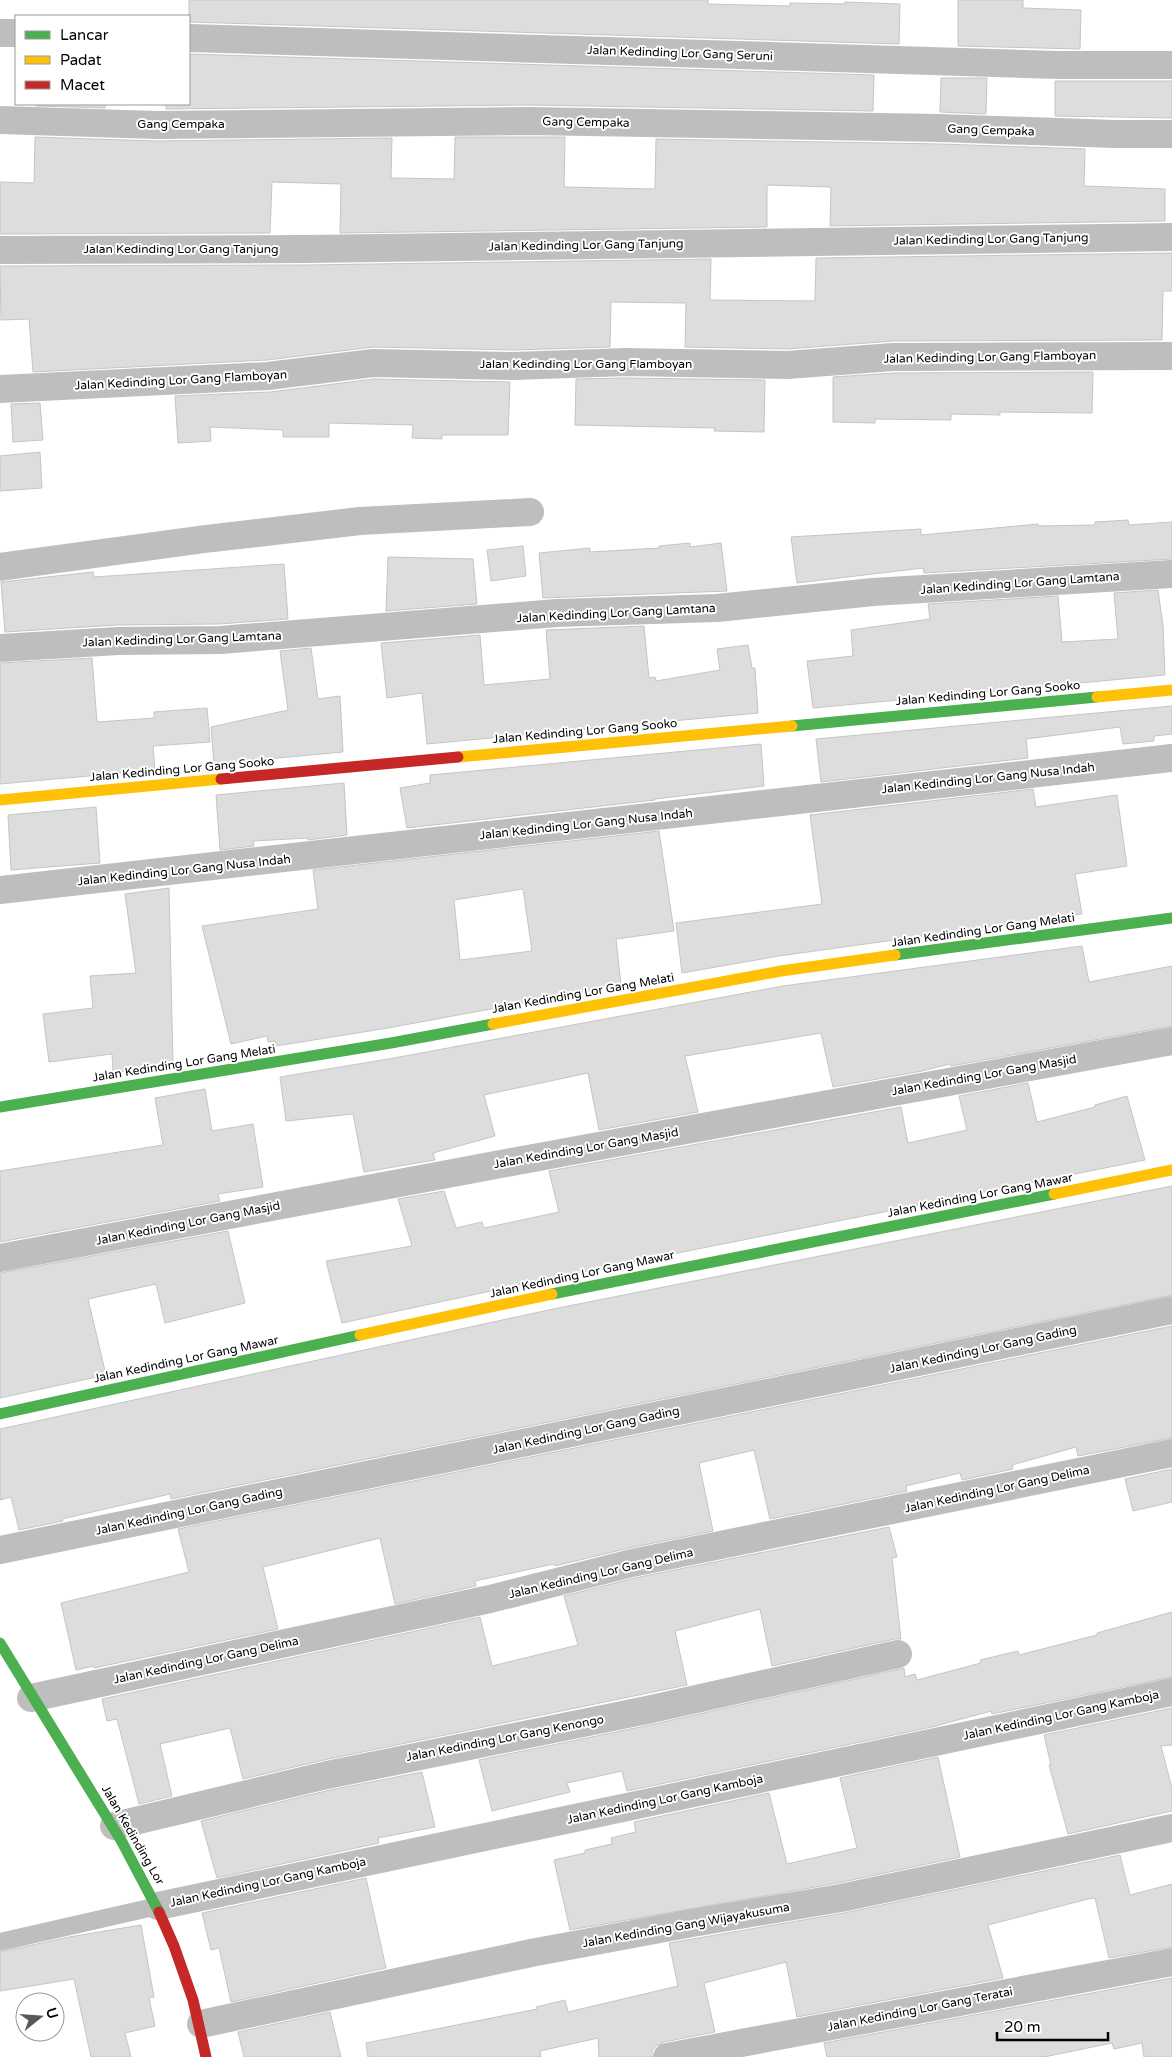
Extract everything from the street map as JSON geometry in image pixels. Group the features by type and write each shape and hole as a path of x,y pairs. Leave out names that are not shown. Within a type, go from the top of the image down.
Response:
{"street":[{"path":"0,33 15,33"},
{"name":"Jalan Kedinding Lor Gang Seruni","path":"190,38 1059,65 1172,65"},
{"name":"Gang Cempaka","path":"0,120 156,125 528,121 1172,134"},
{"name":"Jalan Kedinding Lor Gang Tanjung","path":"0,250 296,249 1172,237"},
{"name":"Jalan Kedinding Lor Gang Flamboyan","path":"0,389 268,376 373,364 514,366 626,362 787,365 893,357 1172,356"},
{"path":"0,567 205,539 350,522 530,512"},
{"name":"Jalan Kedinding Lor Gang Lamtana","path":"0,648 118,641 220,640 557,613 717,608 873,592 1172,574"},
{"name":"Jalan Kedinding Lor Gang Sooko","path":"0,800 1172,690"},
{"name":"Jalan Kedinding Lor Gang Nusa Indah","path":"0,890 1172,758"},
{"name":"Jalan Kedinding Lor Gang Melati","path":"0,1107 391,1043 781,971 1172,918"},
{"name":"Jalan Kedinding Lor Gang Masjid","path":"0,1258 526,1159 1172,1041"},
{"name":"Jalan Kedinding Lor Gang Mawar","path":"0,1414 550,1294 1172,1170"},
{"name":"Jalan Kedinding Lor Gang Gading","path":"0,1550 1172,1310"},
{"name":"Jalan Kedinding Lor Gang Delima","path":"32,1698 490,1599 632,1563 1172,1453"},
{"name":"Jalan Kedinding Lor","path":"0,1643 32,1698 114,1826 158,1906 192,1994 201,2024 206,2057"},
{"name":"Jalan Kedinding Lor Gang Kenongo","path":"114,1826 327,1775 647,1710 898,1654"},
{"name":"Jalan Kedinding Lor Gang Kamboja","path":"158,1906 1172,1692"},
{"name":"Jalan Kedinding Gang Wijayakusuma","path":"201,2024 531,1953 841,1898 1172,1828"},
{"name":"Jalan Kedinding Lor Gang Teratai","path":"667,2057 1172,1962"}],"lane":[{"path":"0,1942 158,1906"}],"building":[{"path":"189,0 708,0 708,4 790,6 790,3 845,4 845,2 900,4 899,44 190,22"},
{"path":"958,0 1023,0 1023,8 1081,10 1080,49 958,46"},
{"path":"190,54 874,75 873,111 528,105 166,109 166,105 190,105"},
{"path":"941,78 987,78 986,114 940,112"},
{"path":"1055,81 1172,81 1172,118 1055,116"},
{"path":"105,105 105,108 36,106"},
{"path":"35,137 156,141 392,138 391,178 454,179 455,137 565,137 564,187 655,189 656,139 940,144 1085,149 1084,186 1165,189 1165,221 830,226 831,187 767,185 767,227 340,233 341,184 272,182 270,233 0,234 0,182 34,183"},
{"path":"1172,253 1172,291 1163,291 1162,340 893,341 787,349 685,347 686,303 611,302 610,347 514,350 373,347 267,360 33,372 29,319 1,320 0,266 306,265 711,259 710,300 815,301 816,258"},
{"path":"1093,372 1092,413 1000,412 1000,415 951,414 951,420 875,419 875,423 833,422 833,377 894,373"},
{"path":"374,379 510,382 508,435 442,435 442,439 412,438 413,425 329,423 329,437 283,437 283,430 210,427 211,441 178,443 175,396 270,392"},
{"path":"576,379 765,380 764,432 714,431 715,428 575,425"},
{"path":"40,403 43,440 13,442 11,404"},
{"path":"40,452 42,488 0,491 0,456"},
{"path":"1128,520 1129,525 1172,522 1172,559 924,573 923,568 797,583 791,537 921,529 921,535 1038,524 1038,526 1095,525 1095,522"},
{"path":"690,543 690,547 721,543 727,591 543,598 539,553 590,548 590,552 659,548 659,546"},
{"path":"523,546 526,576 491,581 487,550"},
{"path":"388,557 473,559 477,604 386,611"},
{"path":"284,564 288,619 219,624 117,625 5,632 1,582 93,572 94,577"},
{"path":"1158,590 1163,626 1165,675 813,708 807,661 853,656 851,630 930,619 928,604 1058,596 1062,642 1118,639 1114,593"},
{"path":"644,626 649,678 655,677 656,681 720,670 717,649 748,645 752,668 755,668 758,713 427,744 422,693 387,698 381,643 480,635 484,685 550,679 546,630"},
{"path":"311,648 318,699 340,696 343,752 214,764 211,727 288,710 280,651"},
{"path":"92,658 97,722 154,718 154,712 207,708 210,742 153,746 155,770 0,784 0,663"},
{"path":"1172,706 1172,734 1154,736 1154,741 1123,744 1120,727 1026,739 1028,758 821,782 816,739"},
{"path":"761,744 764,786 407,828 400,788 430,783 430,775"},
{"path":"344,783 347,835 308,840 308,838 253,841 254,846 220,850 216,795"},
{"path":"1033,789 1036,807 1117,795 1127,866 1075,874 1082,914 779,956 682,973 676,923 822,904 810,815"},
{"path":"96,807 100,863 11,870 8,815"},
{"path":"659,831 674,931 616,939 621,985 388,1028 276,1046 275,1041 268,1042 267,1036 231,1044 202,926 318,909 313,870","holes":["523,889 532,951 460,960 454,900"]},
{"path":"169,888 173,1063 113,1073 112,1054 49,1062 43,1014 93,1008 90,976 136,973 125,894"},
{"path":"1082,946 1089,982 1172,966 1172,1026 951,1066 950,1064 833,1087 821,1033 685,1056 698,1112 599,1130 588,1073 484,1095 495,1136 433,1153 435,1160 364,1172 353,1114 286,1121 280,1077 394,1058 783,986"},
{"path":"1028,1083 1037,1122 1095,1107 1095,1105 1127,1096 1145,1160 547,1279 342,1323 326,1261 412,1246 398,1199 444,1191 456,1228 482,1222 484,1228 559,1212 549,1171 901,1107 908,1143 967,1130 959,1096"},
{"path":"205,1089 212,1131 253,1124 263,1187 218,1194 220,1201 0,1242 0,1171 163,1145 155,1098"},
{"path":"1172,1186 1172,1295 171,1499 170,1494 19,1530 11,1497 0,1500 0,1429 553,1309"},
{"path":"228,1231 245,1303 165,1323 156,1284 88,1299 106,1375 0,1398 0,1273"},
{"path":"1172,1326 1172,1438 1078,1456 1076,1447 1012,1465 1013,1469 962,1480 960,1473 906,1486 907,1491 903,1492 770,1519 754,1450 699,1463 713,1531 629,1548 555,1566 554,1564 475,1581 476,1586 395,1604 380,1538 263,1567 278,1629 94,1668 94,1666 76,1670 61,1603 189,1572 178,1529"},
{"path":"1172,1469 1172,1502 1133,1511 1125,1479"},
{"path":"889,1527 897,1557 892,1558 901,1639 772,1666 760,1609 675,1631 687,1685 324,1760 243,1779 230,1728 160,1744 172,1796 139,1804 117,1719 107,1721 102,1699 480,1617 492,1666 578,1645 564,1596 635,1578"},
{"path":"1172,1612 1172,1677 992,1714 991,1711 932,1727 627,1791 622,1771 567,1783 570,1792 492,1811 479,1760 650,1725 904,1668 905,1677 915,1674 917,1680 981,1663 980,1660 1018,1651 1019,1655 1097,1635 1097,1633"},
{"path":"1172,1708 1172,1745 1161,1746 1172,1788 1172,1811 1068,1834 1049,1765 1051,1765 1044,1735"},
{"path":"938,1757 960,1857 838,1883 570,1930 554,1860 612,1844 611,1838 636,1832 634,1822 769,1793 787,1864 857,1848 840,1778"},
{"path":"422,1772 435,1827 378,1838 379,1843 217,1878 201,1821 330,1790"},
{"path":"1120,1855 1130,1895 1172,1884 1172,1947 1109,1958 1095,1898 988,1925 1003,1978 797,2017 786,1962 704,1983 715,2032 664,2042 656,2046 652,2051 652,2057 599,2057 598,2038 540,2051 541,2057 368,2057 366,2043 537,2009 536,2007 565,2000 568,2012 678,1986 669,1943 844,1913"},
{"path":"366,1878 386,1968 231,2002 219,1948 211,1950 202,1913"},
{"path":"141,1925 154,1997 149,1998 155,2026 125,2033 131,2057 91,2057 74,1979 0,1991 0,1952 69,1937"},
{"path":"1172,1978 1172,2057 1144,2057 1142,2043 1114,2049 1112,2043 1044,2057 827,2057 824,2043"},
{"path":"330,2012 341,2057 244,2057 238,2032"}],"traffic: fast":[{"path":"792,726 1097,697"},
{"path":"895,955 1172,918"},
{"path":"0,1107 391,1043 493,1024"},
{"path":"552,1294 1054,1194"},
{"path":"0,1414 360,1335"},
{"path":"0,1643 122,1842 159,1912"}],"traffic: slow":[{"path":"1097,697 1172,690"},
{"path":"458,757 792,726"},
{"path":"0,800 221,779"},
{"path":"493,1024 781,971 895,955"},
{"path":"1054,1194 1172,1170"},
{"path":"360,1335 552,1294"}],"traffic: jam":[{"path":"221,779 458,757"},
{"path":"159,1912 174,1946 193,2000 206,2057"}]}
